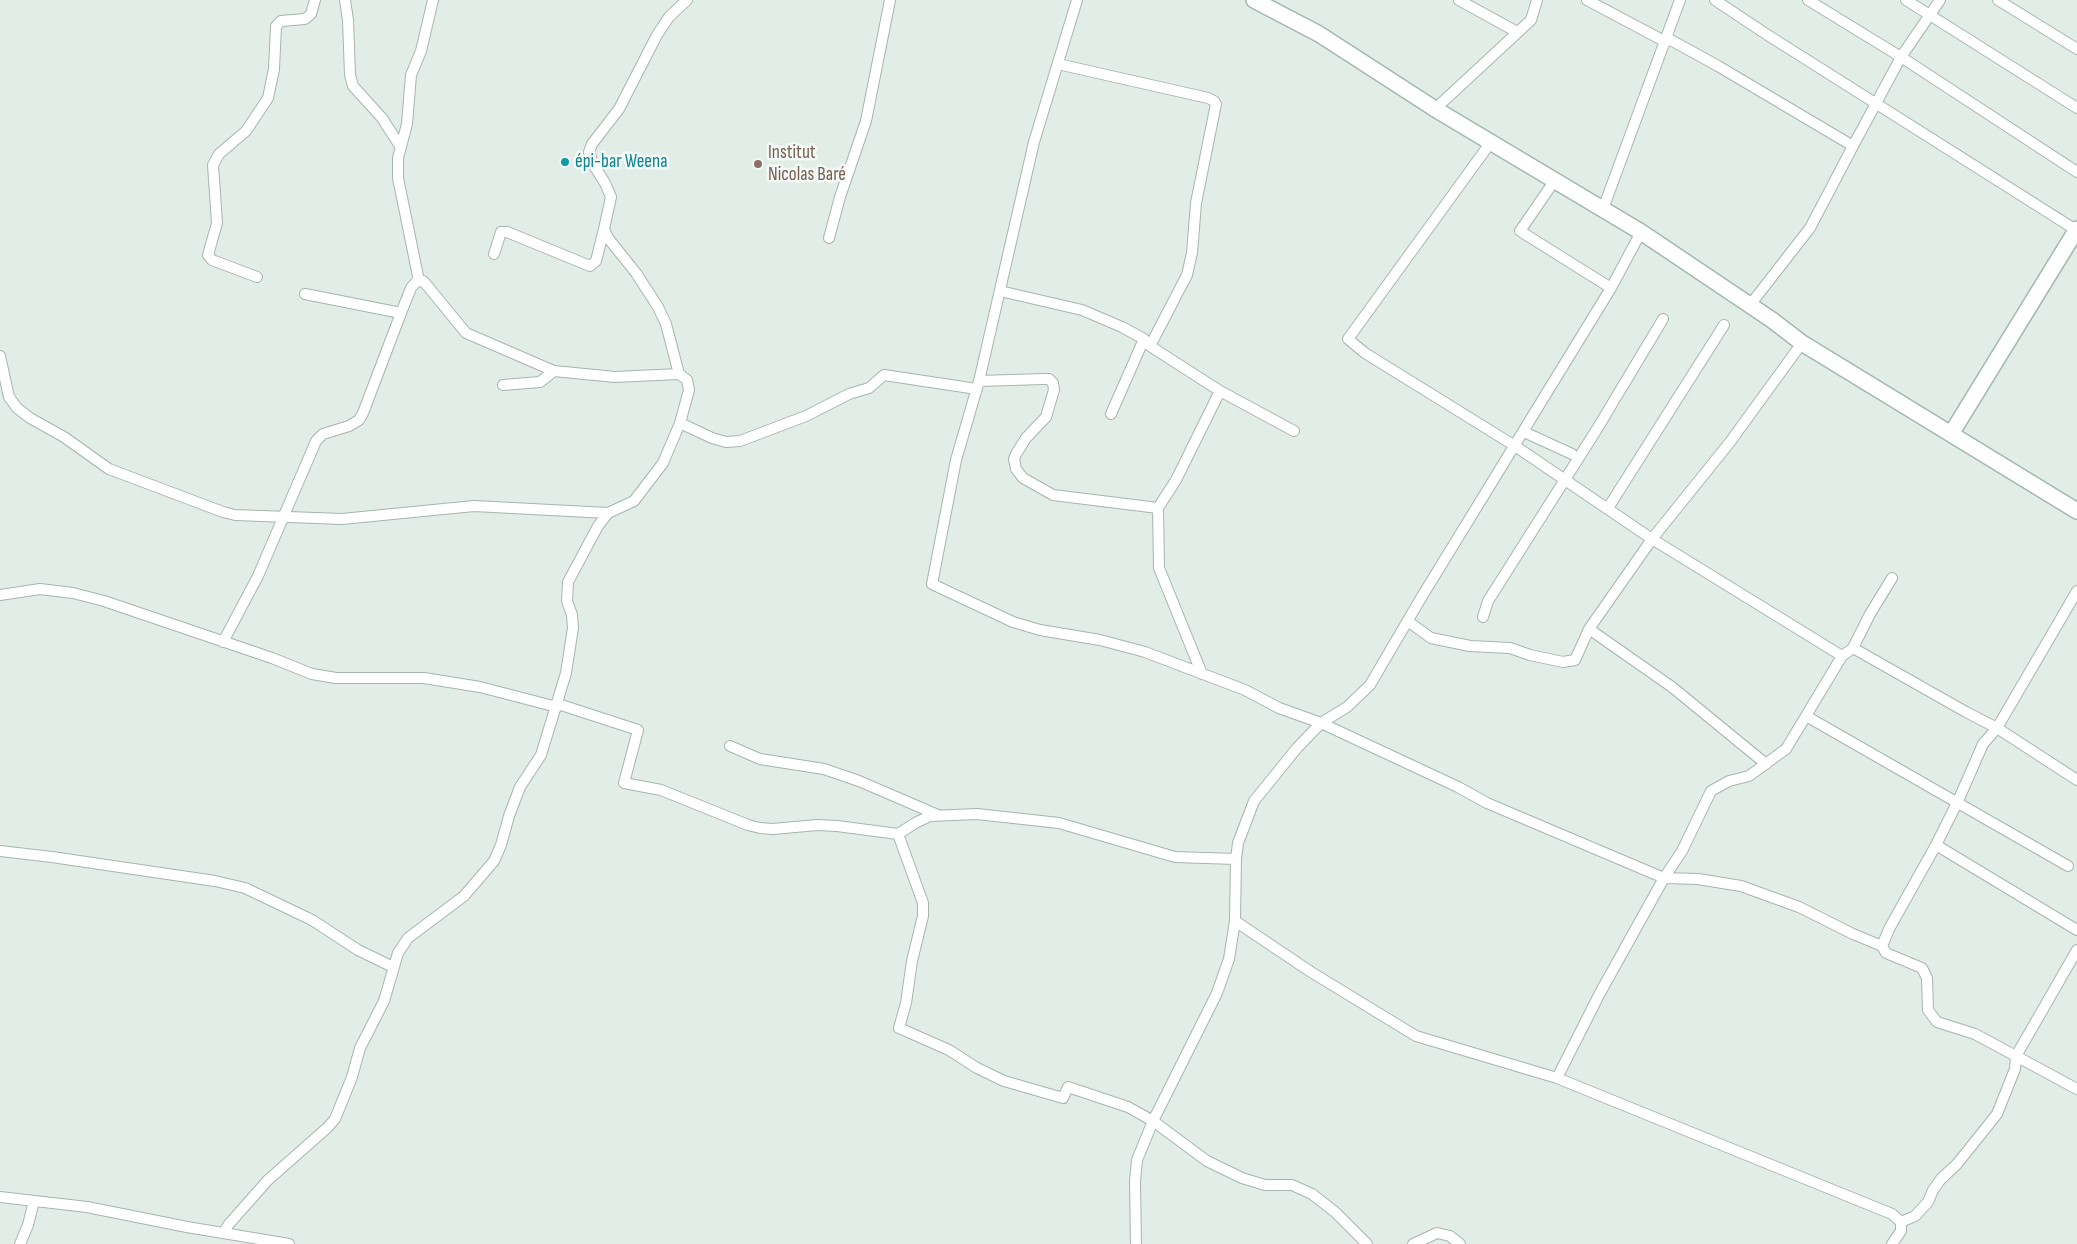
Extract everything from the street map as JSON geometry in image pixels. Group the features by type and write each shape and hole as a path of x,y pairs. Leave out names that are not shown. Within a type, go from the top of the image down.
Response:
{"main road":[{"path":"1254,0 1319,34 1435,109 1641,232 1750,305 1802,343 2077,511"},
{"path":"1951,434 2075,234"}],"street":[{"path":"257,277 212,260 208,255 217,223 213,165 218,154 246,131 268,98 274,69 276,26 281,21 305,19 311,14 315,0"},
{"path":"345,0 348,20 350,75 353,86 382,118 400,146"},
{"path":"419,281 398,178 400,146 407,124 411,75 421,51 433,0"},
{"path":"494,254 501,232 507,232 590,266 596,261 611,197 610,190 590,158 592,144 619,109 657,35 669,17 687,0"},
{"path":"829,238 840,197 866,121 890,0"},
{"path":"1077,0 1034,142 978,385 956,460 932,584 1013,622 1040,630 1100,640 1145,652 1176,666 1245,690 1279,708 1321,722 1458,787 1487,803 1664,878 1698,879 1741,886 1799,907 1882,946 1886,952 1922,968 1927,978 1928,1010 1937,1022 1975,1034 2077,1089"},
{"path":"1459,0 1517,32"},
{"path":"1435,109 1531,20 1537,0"},
{"path":"1587,0 1718,66 1853,146"},
{"path":"1602,209 1680,0"},
{"path":"1715,0 1875,102 2075,234"},
{"path":"1808,0 1901,57 2077,172"},
{"path":"1906,0 2077,108"},
{"path":"1750,305 1810,228 1875,102 1901,57 1940,0"},
{"path":"1998,0 2077,49"},
{"path":"1058,64 1208,98 1216,104 1196,203 1192,253 1187,275 1147,342 1111,414"},
{"path":"1491,142 1348,339 1365,352 1515,446 1652,539 1842,656"},
{"path":"1555,180 1520,231 1611,288"},
{"path":"223,1233 268,1180 335,1120 352,1077 360,1048 384,1001 398,953 408,938 464,896 494,861 520,787 541,755 566,673 572,632 572,616 566,592 568,582 598,526 608,513 634,501 663,463 680,423 689,390 688,380 680,374 666,324 658,307 636,273 608,238 604,229"},
{"path":"1136,1244 1136,1170 1141,1150 1153,1121 1217,993 1229,959 1235,921 1236,859 1240,836 1254,801 1321,722 1347,707 1370,685 1409,622 1421,598 1611,288 1641,232"},
{"path":"223,642 258,576 316,441 323,434 354,423 363,413 411,288 419,281"},
{"path":"419,281 426,283 466,333 554,371 616,377 680,374"},
{"path":"1000,291 1082,310 1122,327 1220,391 1294,431"},
{"path":"305,294 401,313"},
{"path":"1483,617 1488,600 1663,319"},
{"path":"1608,508 1724,325"},
{"path":"1409,622 1432,638 1470,646 1510,648 1530,655 1563,662 1575,660 1589,629 1652,539 1730,442 1802,343"},
{"path":"0,356 9,397 17,408 30,418 64,436 109,469 223,512 235,515 342,519 474,506 608,513"},
{"path":"503,385 540,382 554,371"},
{"path":"680,423 712,438 726,442 740,441 806,416 849,394 869,388 884,375 978,385 1049,379 1053,383 1054,390 1046,416 1026,438 1016,454 1014,459 1016,470 1023,478 1053,495 1158,508"},
{"path":"1202,674 1159,568 1158,508 1176,480 1220,391"},
{"path":"1524,432 1572,454"},
{"path":"1557,1078 1600,993 1664,878 1682,851 1712,791 1729,781 1749,776 1786,749 1842,656 1853,648 1870,614 1892,578"},
{"path":"0,596 40,589 74,593 104,600 272,658 312,674 336,678 424,678 480,687 557,705 638,730 624,783 661,790 760,828 773,829 817,825 898,834 916,822 938,815 977,814 1045,820 1175,857 1236,859"},
{"path":"1882,946 1889,929 1936,845 1958,801 1983,744 1997,728 2077,591"},
{"path":"1589,629 1672,687 1766,764"},
{"path":"1853,648 1997,728 2077,780"},
{"path":"1806,716 1958,801 2068,866"},
{"path":"730,746 760,758 824,769 859,781 938,815"},
{"path":"898,834 923,903 923,916 912,961 906,1003 899,1028 949,1050 977,1068 1004,1081 1063,1098 1068,1087 1128,1106 1153,1121 1207,1161 1242,1178 1265,1185 1292,1185 1312,1194 1335,1212 1367,1244"},
{"path":"1936,845 2077,930"},
{"path":"0,851 52,856 215,881 245,888 312,920 358,950 393,967"},
{"path":"1235,921 1311,972 1416,1036 1557,1078 1892,1214 1901,1222"},
{"path":"1901,1222 1915,1216 1928,1202 1933,1190 1957,1164 1997,1114 2015,1069 2016,1056 2077,950"},
{"path":"0,1197 86,1206 289,1244"},
{"path":"20,1244 28,1225 34,1201"},
{"path":"1892,1244 1900,1231 1901,1222"},
{"path":"1413,1244 1437,1233 1450,1236 1460,1244"}],"place":[{"name":"épi-bar Weena","path":"565,162"},
{"name":"Institut Nicolas Baré","path":"758,164"}]}
